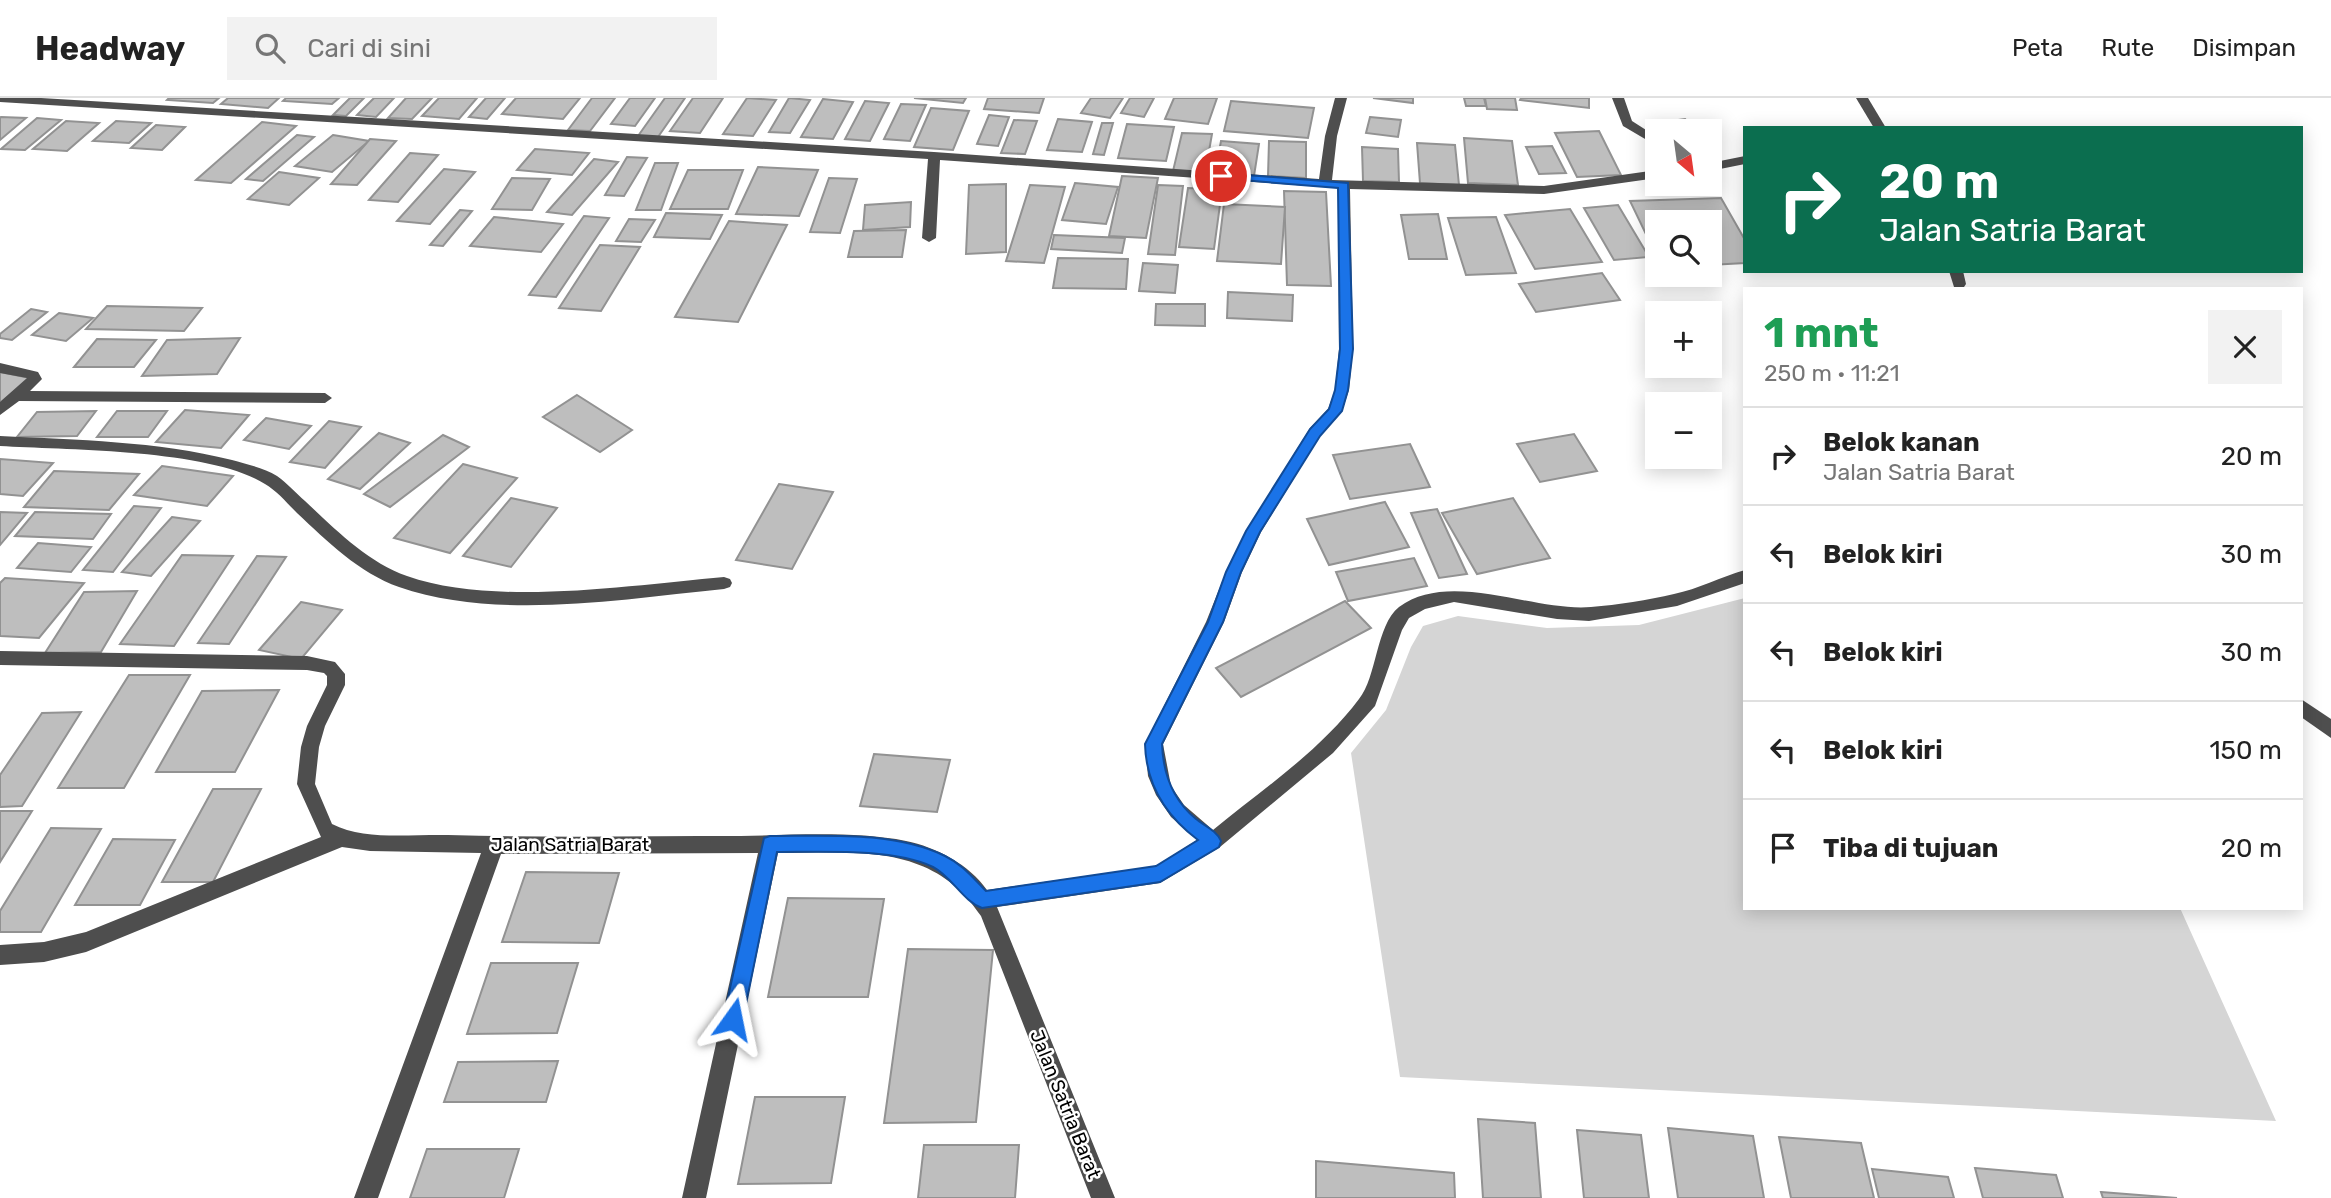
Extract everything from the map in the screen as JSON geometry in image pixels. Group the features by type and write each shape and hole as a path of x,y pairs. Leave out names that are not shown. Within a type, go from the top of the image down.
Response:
{"street":[{"path":"1325,183 1331,136 1341,98"},
{"path":"1618,98 1627,123 1645,134"},
{"path":"1862,98 1879,126"},
{"path":"0,99 934,156 1343,185 1544,190 1645,176"},
{"path":"929,238 934,156"},
{"path":"1722,165 1743,160"},
{"path":"1213,841 1187,822 1164,794 1154,763 1154,744 1215,622 1234,572 1254,531 1315,432 1335,411 1342,390 1346,349 1343,185"},
{"path":"0,368 33,375 35,379 19,396 0,410"},
{"path":"19,396 325,398"},
{"path":"0,442 154,452 201,459 257,473 271,480 369,566 406,583 444,592 540,597 724,583"},
{"path":"982,900 1160,874 1213,841 1326,748 1369,701 1394,629 1404,613 1421,604 1454,596 1557,612 1589,614 1678,600 1743,577"},
{"path":"0,658 307,663 329,667 336,674 336,685 316,726 310,747 306,784 325,830 341,838"},
{"path":"2303,708 2331,730"},
{"path":"0,955 44,952 86,942 186,904 341,838"},
{"name":"Jalan Satria Barat","path":"341,838 370,842 494,845 833,844 907,850 939,862 954,871 989,911 1103,1198"},
{"path":"694,1198 770,844"},
{"path":"366,1198 494,845"}],"shaded area":[{"path":"1743,599 1743,910 2181,910 2276,1121 1400,1077 1351,753 1386,710 1411,647 1423,626 1458,616 1547,628 1639,625"}],"building":[{"path":"219,98 213,103 167,100"},
{"path":"228,98 279,98 268,108 221,104"},
{"path":"286,98 339,98 332,104 283,101"},
{"path":"350,98 364,98 346,116 333,115"},
{"path":"374,98 394,98 376,117 357,115"},
{"path":"406,98 432,98 412,119 388,118"},
{"path":"439,98 477,98 459,119 422,116"},
{"path":"486,98 505,98 487,119 469,117"},
{"path":"516,98 580,98 563,119 502,114"},
{"path":"592,98 615,98 590,131 568,130"},
{"path":"630,98 655,98 635,126 611,124"},
{"path":"665,98 685,98 658,137 638,136"},
{"path":"693,98 723,98 700,133 670,131"},
{"path":"747,98 776,100 753,136 723,134"},
{"path":"789,98 810,100 790,133 769,132"},
{"path":"914,98 966,98 963,103"},
{"path":"988,98 1044,98 1039,113 984,109"},
{"path":"1091,98 1123,98 1110,118 1081,113"},
{"path":"1130,98 1154,98 1144,117 1121,113"},
{"path":"1174,98 1217,98 1208,124 1165,119"},
{"path":"1373,98 1413,98 1413,103"},
{"path":"1464,98 1484,98 1486,106 1466,106"},
{"path":"1485,98 1515,98 1517,110 1487,109"},
{"path":"1589,98 1589,108 1520,100"},
{"path":"823,99 853,102 833,139 801,137"},
{"path":"865,101 889,103 870,141 845,139"},
{"path":"1231,101 1314,108 1308,138 1224,131"},
{"path":"901,104 926,105 910,141 884,139"},
{"path":"931,108 969,111 953,150 914,147"},
{"path":"989,115 1009,117 998,146 977,144"},
{"path":"1,117 26,118 0,140"},
{"path":"1370,117 1401,120 1398,137 1366,133"},
{"path":"37,118 61,120 25,150 1,149"},
{"path":"1058,119 1092,122 1082,152 1047,150"},
{"path":"1014,120 1037,121 1025,154 1001,153"},
{"path":"66,121 99,123 67,151 33,149"},
{"path":"116,121 151,123 129,143 93,141"},
{"path":"262,122 296,126 231,183 196,180"},
{"path":"1102,123 1113,123 1104,155 1093,154"},
{"path":"1127,124 1174,127 1166,161 1118,158"},
{"path":"156,125 185,127 162,150 131,148"},
{"path":"1599,131 1621,175 1577,177 1555,133"},
{"path":"1182,133 1212,134 1205,174 1173,171"},
{"path":"297,135 314,137 263,181 246,179"},
{"path":"333,135 369,141 332,172 295,166"},
{"path":"1464,138 1512,141 1518,185 1468,183"},
{"path":"370,139 396,141 357,185 331,184"},
{"path":"1221,141 1259,144 1254,176 1215,173"},
{"path":"1269,141 1306,142 1306,178 1268,176"},
{"path":"1417,143 1455,145 1459,185 1420,183"},
{"path":"1552,146 1566,173 1539,174 1526,147"},
{"path":"1362,147 1398,149 1399,182 1363,181"},
{"path":"535,149 589,153 572,175 517,170"},
{"path":"410,153 438,155 398,202 369,200"},
{"path":"627,157 647,158 624,196 605,195"},
{"path":"594,159 618,162 572,215 547,212"},
{"path":"655,163 678,163 661,210 636,210"},
{"path":"758,167 818,170 799,216 736,214"},
{"path":"444,169 475,172 430,224 397,221"},
{"path":"688,170 743,170 728,209 670,209"},
{"path":"279,172 319,178 289,205 248,199"},
{"path":"1122,176 1158,178 1146,238 1109,236"},
{"path":"512,178 550,179 532,210 492,209"},
{"path":"829,178 857,179 840,233 810,232"},
{"path":"1075,183 1118,187 1106,224 1062,220"},
{"path":"1006,184 1006,252 966,254 969,185"},
{"path":"1030,185 1065,187 1044,263 1006,261"},
{"path":"1158,185 1183,186 1175,255 1148,254"},
{"path":"1188,188 1222,190 1214,249 1179,247"},
{"path":"1284,191 1326,192 1331,286 1287,285"},
{"path":"1721,198 1743,236 1743,263 1722,264 1722,210 1645,210 1645,232 1630,201"},
{"path":"911,202 910,227 863,230 865,205"},
{"path":"1224,204 1285,207 1281,264 1217,261"},
{"path":"1618,205 1645,250 1645,257 1614,260 1584,208"},
{"path":"1570,209 1602,262 1535,269 1505,215"},
{"path":"460,210 472,211 443,246 430,245"},
{"path":"666,213 722,215 710,239 654,237"},
{"path":"1438,214 1447,259 1409,259 1401,215"},
{"path":"584,216 609,218 556,297 529,295"},
{"path":"494,217 563,224 541,252 470,246"},
{"path":"1496,217 1516,273 1466,275 1448,218"},
{"path":"629,219 655,220 641,242 616,241"},
{"path":"729,221 787,225 738,322 675,317"},
{"path":"906,230 902,257 848,257 854,231"},
{"path":"1054,235 1125,238 1122,253 1051,249"},
{"path":"600,245 640,247 601,311 559,308"},
{"path":"1058,258 1128,259 1126,289 1053,288"},
{"path":"1143,263 1178,265 1175,293 1139,291"},
{"path":"1602,273 1620,300 1536,312 1519,284"},
{"path":"1228,292 1293,295 1292,321 1227,318"},
{"path":"1156,304 1205,304 1205,326 1155,325"},
{"path":"107,306 202,308 184,331 86,329"},
{"path":"31,309 47,312 12,340 0,338 0,334"},
{"path":"59,313 93,318 66,341 32,335"},
{"path":"240,338 217,374 142,376 167,340"},
{"path":"97,339 156,340 134,367 74,367"},
{"path":"0,372 30,378 0,403"},
{"path":"577,395 632,430 600,452 543,417"},
{"path":"185,410 249,415 221,448 156,442"},
{"path":"96,411 77,436 17,437 37,412"},
{"path":"117,411 167,411 148,437 97,437"},
{"path":"266,418 311,426 289,449 244,440"},
{"path":"329,421 361,427 325,468 290,462"},
{"path":"379,433 410,443 360,489 328,479"},
{"path":"1574,434 1597,471 1540,482 1517,444"},
{"path":"443,435 469,447 390,507 364,494"},
{"path":"1410,444 1430,487 1350,499 1333,455"},
{"path":"0,459 53,463 23,496 0,494"},
{"path":"463,464 517,478 450,553 394,538"},
{"path":"162,466 233,476 207,506 134,495"},
{"path":"54,471 139,474 109,510 24,507"},
{"path":"779,484 833,492 792,569 736,560"},
{"path":"511,498 557,508 511,567 463,556"},
{"path":"1513,498 1550,558 1477,574 1442,513"},
{"path":"1385,502 1409,547 1329,565 1307,519"},
{"path":"134,506 161,508 113,572 83,570"},
{"path":"1437,509 1467,574 1439,578 1411,513"},
{"path":"0,512 27,513 0,545"},
{"path":"35,512 111,514 93,539 15,536"},
{"path":"172,517 200,521 151,576 122,572"},
{"path":"38,543 91,547 71,572 17,568"},
{"path":"182,555 233,556 174,646 120,644"},
{"path":"257,556 286,557 229,644 198,643"},
{"path":"1414,558 1427,586 1348,601 1336,572"},
{"path":"5,578 84,583 39,638 0,636 0,583"},
{"path":"137,591 101,652 45,653 84,592"},
{"path":"1345,601 1371,628 1241,697 1216,668"},
{"path":"301,602 342,610 301,659 259,650"},
{"path":"129,675 190,675 124,788 58,788"},
{"path":"279,690 235,772 156,772 202,691"},
{"path":"81,712 22,806 0,807 0,775 42,713"},
{"path":"874,754 950,760 937,812 860,806"},
{"path":"213,789 261,789 213,882 162,882"},
{"path":"0,811 32,811 0,862"},
{"path":"51,828 101,829 41,932 0,932 0,911"},
{"path":"113,839 175,840 140,905 75,905"},
{"path":"526,872 619,873 599,943 502,942"},
{"path":"788,898 884,899 868,997 768,997"},
{"path":"908,949 993,950 976,1122 884,1123"},
{"path":"491,963 578,963 557,1033 467,1034"},
{"path":"558,1061 546,1102 444,1102 458,1062"},
{"path":"755,1097 845,1097 831,1183 738,1184"},
{"path":"1478,1119 1535,1123 1541,1198 1483,1198"},
{"path":"1668,1128 1753,1136 1764,1198 1678,1198"},
{"path":"1577,1130 1641,1135 1649,1198 1584,1198"},
{"path":"1779,1137 1861,1143 1874,1198 1791,1198"},
{"path":"924,1145 1019,1145 1015,1198 918,1198"},
{"path":"427,1149 519,1149 504,1198 410,1198"},
{"path":"1316,1161 1454,1173 1455,1198 1316,1198"},
{"path":"1975,1168 2056,1175 2063,1198 1983,1198"},
{"path":"1872,1169 1948,1177 1954,1198 1879,1198"},
{"path":"2101,1192 2177,1198 2103,1198"}],"route":[{"path":"733,1019 770,844 833,844 907,850 954,871 967,881 982,900 1160,874 1213,841 1187,822 1164,794 1154,763 1154,744 1159,729 1181,694 1215,622 1234,572 1254,531 1315,432 1335,411 1342,390 1346,349 1343,185 1221,176"}]}
